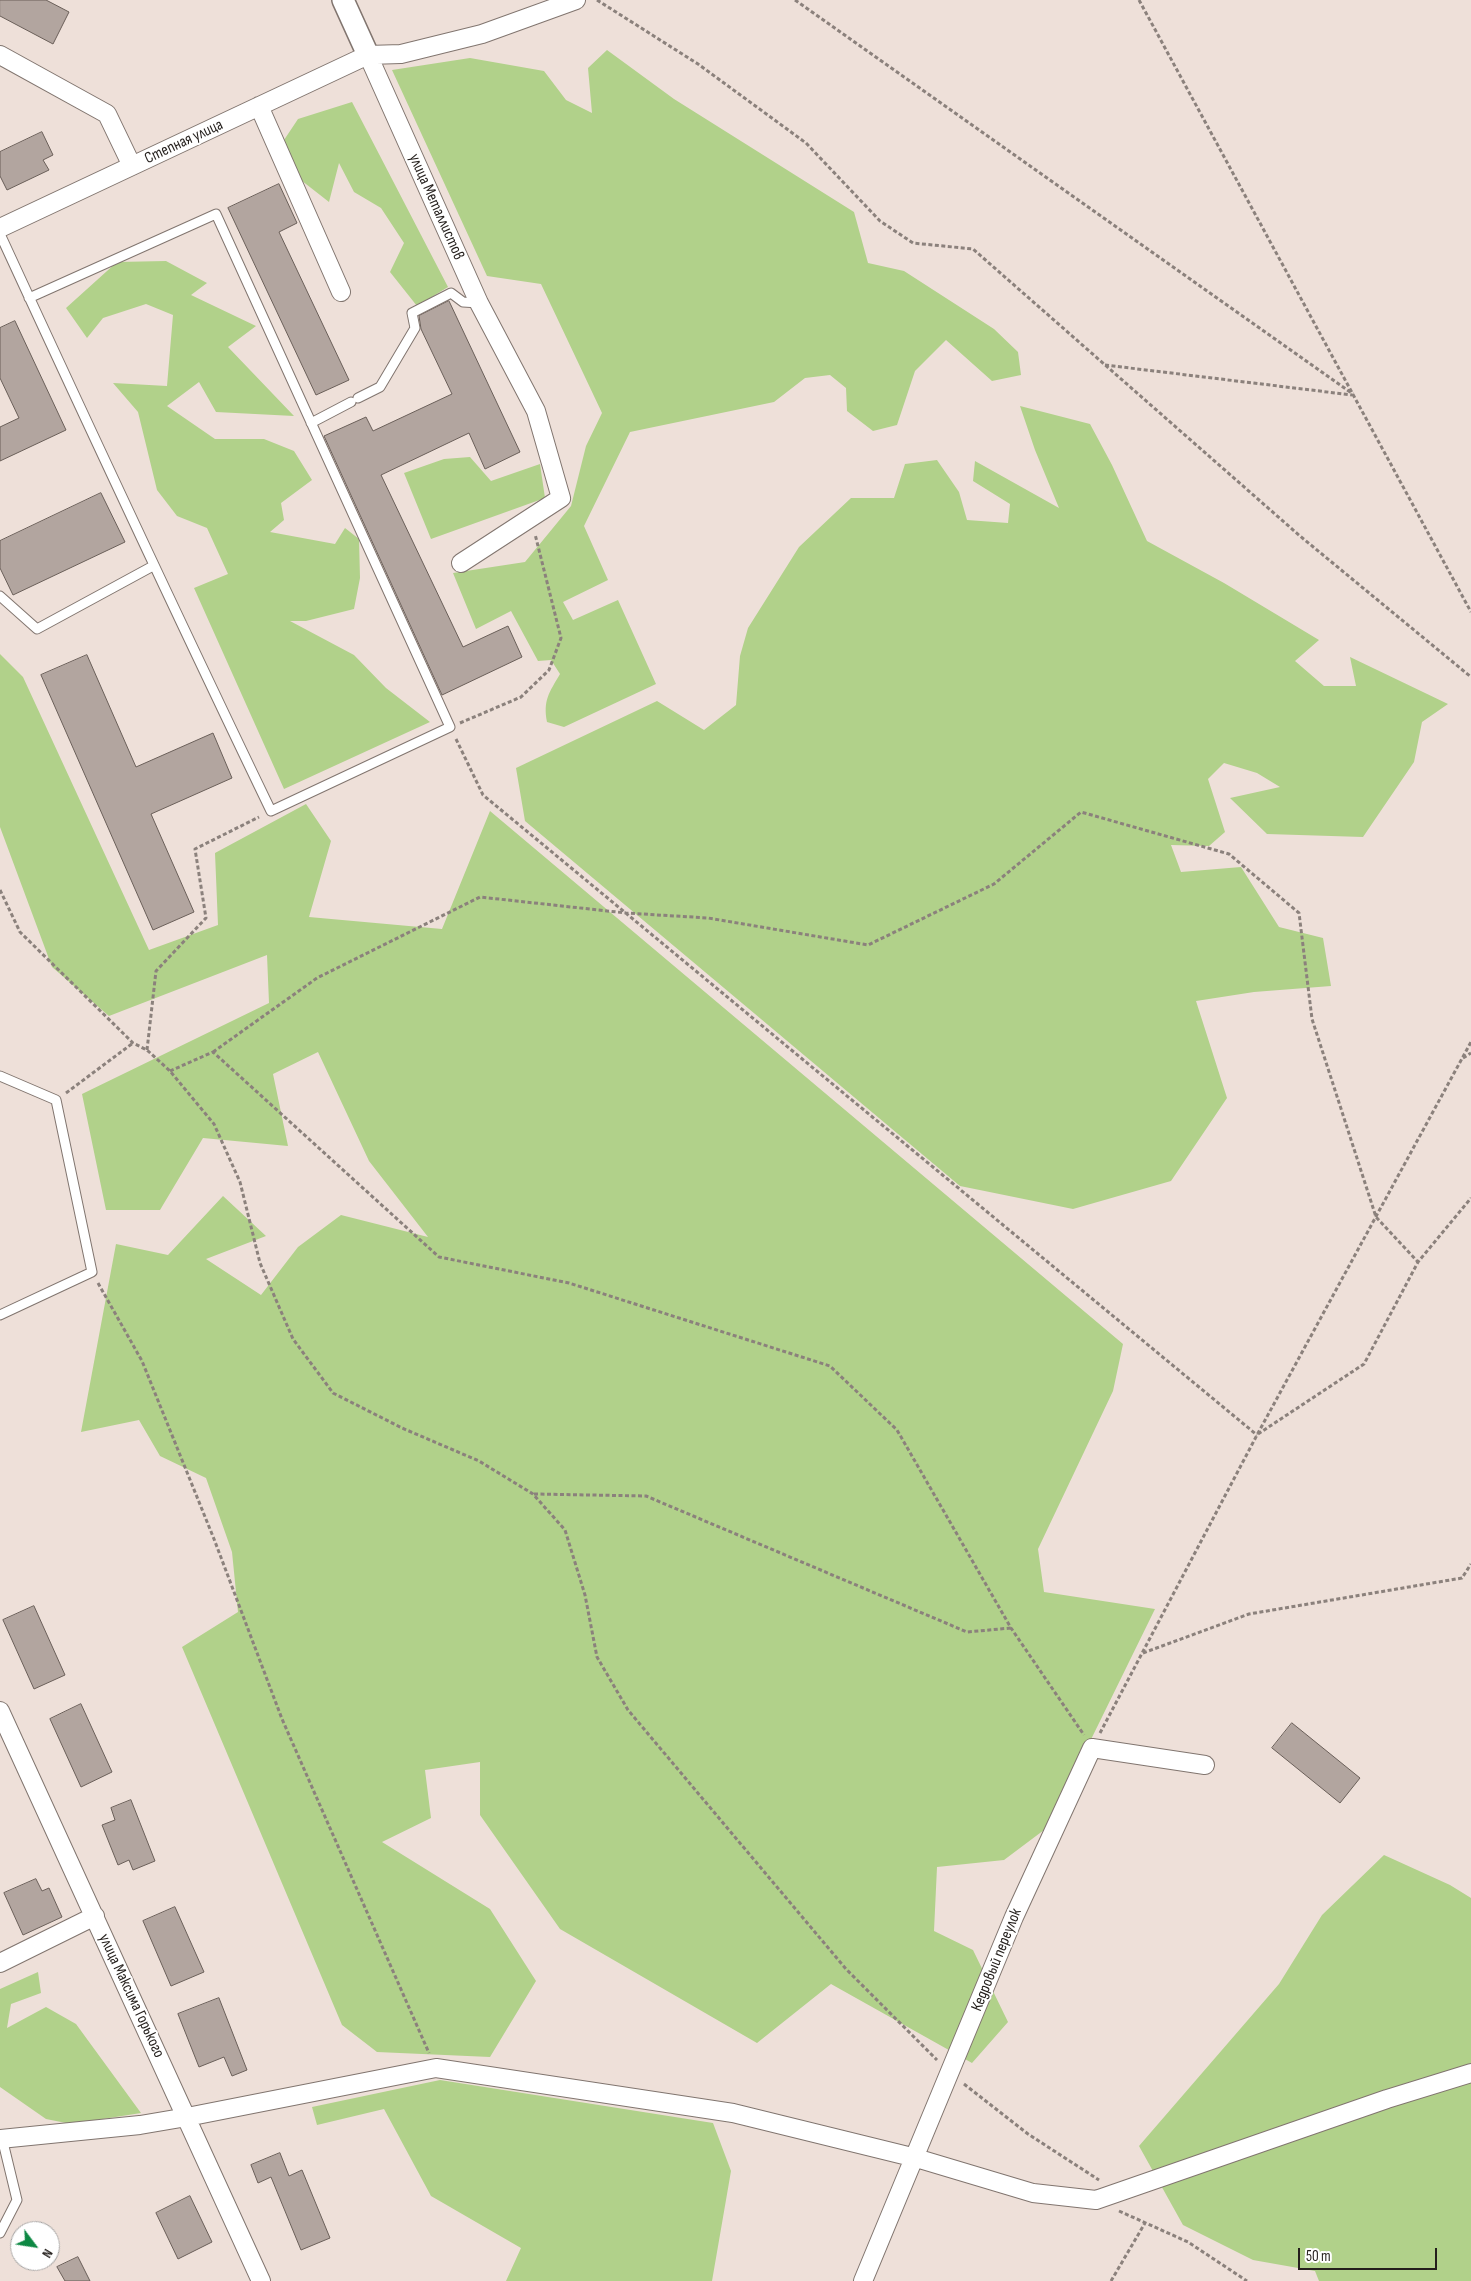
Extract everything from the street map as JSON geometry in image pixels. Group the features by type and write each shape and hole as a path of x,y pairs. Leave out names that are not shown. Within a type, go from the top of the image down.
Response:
{"street":[{"name":"улица Металлистов","path":"343,0 478,303 536,411 561,498 530,518"},
{"path":"368,55 401,54 482,34 576,0"},
{"path":"0,55 107,114 132,166"},
{"name":"Степная улица","path":"0,228 368,55"},
{"path":"259,106 341,292"},
{"path":"461,563 530,518"},
{"name":"улица Максима Горького","path":"0,1711 261,2281"},
{"path":"1092,1748 1205,1765"},
{"name":"Кедровый переулок","path":"864,2281 1014,1917 1092,1748"},
{"path":"0,1963 94,1916"},
{"path":"1,2138 140,2124 187,2117 436,2068 733,2113 916,2158 1033,2194 1096,2200 1387,2099 1471,2073"}],"lane":[{"path":"0,234 29,298 153,566 271,811 450,727 216,214 29,298"},
{"path":"311,423 380,387 415,328 412,313 451,293 463,302 478,303"},
{"path":"0,596 37,629 153,566"},
{"path":"0,1076 56,1100 92,1272 0,1315"},
{"path":"0,2233 17,2200 1,2138"}],"path":[{"path":"597,0 698,64 806,143 880,221 913,243 973,249 1300,536 1471,677"},
{"path":"795,0 1353,395"},
{"path":"1139,0 1471,612"},
{"path":"1105,365 1353,395"},
{"path":"530,518 561,638 549,670 521,697 450,727 483,795 1257,1435"},
{"path":"147,1050 156,971 206,918 195,849 271,811"},
{"path":"170,1071 213,1052 317,978 480,897 626,913 708,918 868,945 994,884 1081,812 1229,854 1299,912 1312,1019 1376,1217 1418,1262"},
{"path":"0,890 20,932 134,1043 147,1050 170,1071 214,1124 240,1182 260,1263 293,1339 334,1393 402,1428 479,1461 533,1494 565,1530 585,1595 597,1657 628,1710 846,1969 950,2074 1028,2134 1119,2192"},
{"path":"213,1052 439,1257 569,1283 830,1366 897,1430 1011,1628 1092,1748 1257,1435 1471,1042"},
{"path":"56,1100 134,1043"},
{"path":"1462,1059 1471,1053"},
{"path":"1257,1435 1364,1364 1418,1262 1471,1198"},
{"path":"92,1272 142,1361 214,1540 282,1719 436,2068"},
{"path":"533,1494 646,1496 967,1632 1011,1628"},
{"path":"1142,1653 1249,1614 1462,1578 1471,1564"},
{"path":"1096,2200 1188,2242 1247,2281"},
{"path":"1111,2281 1145,2223"}],"green space":[{"path":"607,50 674,99 854,212 868,263 904,271 994,329 1018,352 1021,375 992,381 946,340 915,371 897,425 873,431 847,411 846,388 830,375 805,378 774,402 630,432 584,526 608,580 563,602 573,620 618,600 656,684 564,727 547,722 546,702 560,674 551,660 538,661 511,611 476,629 453,573 525,562 571,506 586,446 602,413 541,284 487,276 392,70 470,58 544,71 566,100 592,113 588,68"},
{"path":"352,102 448,287 417,306 390,272 404,243 381,208 354,192 339,163 329,202 297,177 284,140 298,119"},
{"path":"166,261 207,283 191,295 256,326 228,347 294,416 216,412 199,382 167,406 215,439 264,439 294,451 312,480 281,503 284,520 270,532 335,544 345,528 359,539 360,578 354,609 306,621 290,621 354,655 386,688 430,722 284,789 194,588 228,574 207,528 177,516 157,490 138,412 113,383 167,386 173,315 146,304 103,318 87,338 66,308 117,262"},
{"path":"1020,406 1090,424 1112,465 1147,541 1224,583 1319,640 1295,661 1324,686 1356,686 1350,657 1448,704 1422,722 1414,762 1363,837 1267,834 1230,798 1280,787 1257,773 1224,763 1208,779 1225,832 1209,846 1171,845 1181,872 1241,867 1279,927 1323,938 1331,986 1254,992 1196,1001 1227,1098 1171,1181 1073,1209 960,1186 525,821 516,768 657,701 704,730 736,705 740,656 748,628 799,547 851,498 894,498 905,464 937,460 959,492 967,520 1008,523 1010,504 973,481 975,461 1059,508 1035,450"},
{"path":"470,457 491,481 540,464 545,498 431,539 404,473 444,459"},
{"path":"0,654 23,677 149,950 218,925 215,853 306,804 331,841 309,917 442,929 490,811 1123,1344 1113,1391 1038,1549 1044,1592 1155,1609 1048,1827 1004,1860 937,1867 934,1931 973,1950 1008,2022 972,2063 831,1984 757,2043 560,1929 480,1815 480,1762 425,1770 431,1818 382,1842 490,1909 536,1981 490,2057 377,2052 342,2025 182,1647 238,1612 232,1552 206,1478 160,1456 139,1420 81,1432 116,1244 168,1255 223,1196 266,1236 206,1259 261,1295 298,1247 341,1215 428,1237 369,1161 318,1052 273,1074 288,1146 203,1138 160,1210 106,1210 82,1094 269,1003 267,955 109,1016 52,967 0,827"},
{"path":"1384,1855 1450,1885 1471,1898 1471,2281 1319,2281 1315,2271 1253,2260 1183,2225 1139,2146 1279,1984 1322,1915"},
{"path":"38,1972 41,1993 11,2004 7,2028 46,2007 76,2024 141,2113 71,2124 46,2119 0,2087 0,1989"},
{"path":"440,2080 713,2123 731,2171 712,2281 506,2281 521,2248 431,2196 384,2109 317,2125 312,2107"}],"building":[{"path":"0,0 46,0 69,12 53,44 0,16"},
{"path":"42,132 53,155 43,160 49,170 7,190 0,176 0,152"},
{"path":"279,184 297,223 279,232 349,380 316,395 228,208"},
{"path":"449,301 520,452 485,469 469,433 381,475 463,647 508,626 522,657 442,695 324,436 366,417 373,431 452,394 421,329 419,316"},
{"path":"15,321 66,430 0,461 0,427 19,418 0,378 0,328"},
{"path":"101,493 125,542 13,595 0,568 0,541"},
{"path":"87,655 136,767 213,733 232,778 151,814 194,912 153,930 41,675"},
{"path":"34,1606 65,1675 34,1689 3,1620"},
{"path":"81,1704 112,1772 81,1787 50,1719"},
{"path":"1292,1723 1360,1778 1340,1803 1272,1748"},
{"path":"131,1800 155,1861 133,1870 129,1860 118,1865 102,1825 115,1820 111,1808"},
{"path":"36,1879 42,1891 49,1888 62,1917 23,1935 4,1893"},
{"path":"175,1907 204,1972 171,1986 143,1921"},
{"path":"219,1998 247,2070 232,2076 224,2057 199,2067 178,2014"},
{"path":"280,2153 289,2176 302,2170 330,2238 301,2250 271,2177 258,2183 251,2165"},
{"path":"190,2196 212,2242 178,2259 156,2213"},
{"path":"78,2257 90,2281 65,2281 59,2271 60,2266"}]}
